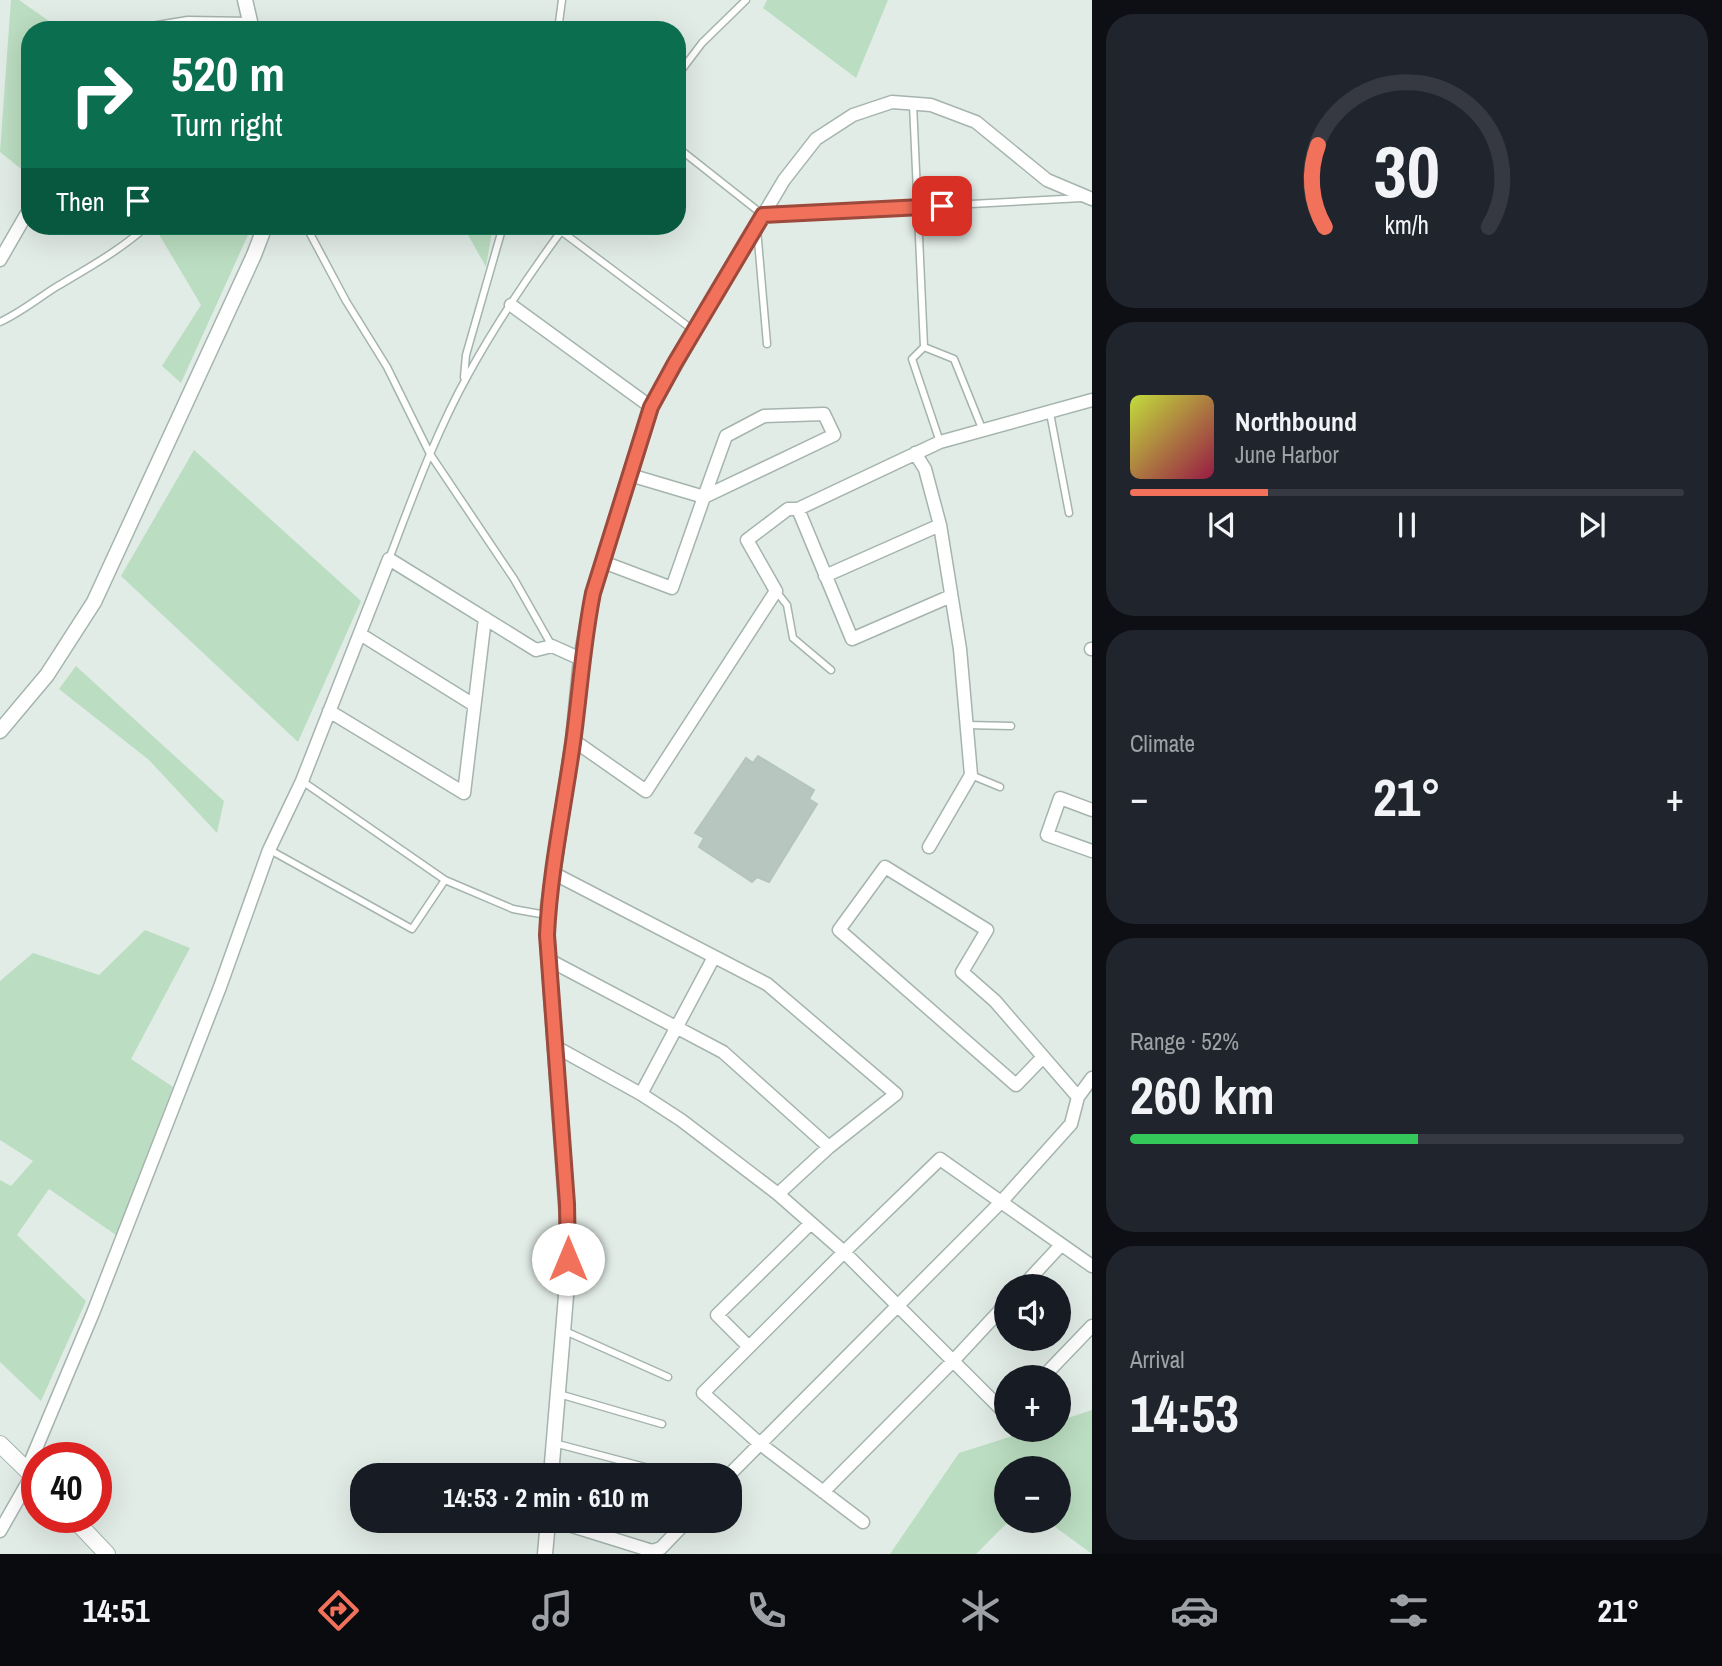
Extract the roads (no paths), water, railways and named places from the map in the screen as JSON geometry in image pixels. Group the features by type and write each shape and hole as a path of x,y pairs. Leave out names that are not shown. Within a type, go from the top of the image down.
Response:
{"main road":[{"path":"0,1444 21,1464"},
{"path":"87,1533 107,1554"}],"street":[{"path":"245,0 250,21"},
{"path":"552,1463 559,1394 568,1233 548,915 573,740 581,659 593,593 651,407 784,180 816,139 853,115 892,102 931,105 976,122 1047,180 1089,198"},
{"path":"0,260 21,224"},
{"path":"0,731 47,675 94,602 262,235"},
{"path":"511,305 651,407"},
{"path":"573,740 646,791 776,591 747,540 788,509 798,509 940,442 1092,400"},
{"path":"603,562 672,588 704,497 726,436 764,416 824,414 834,435 704,497 630,475"},
{"path":"915,453 925,469 940,525 967,725 971,775 929,847"},
{"path":"798,509 852,639 951,596"},
{"path":"825,576 940,525"},
{"path":"44,1442 220,987 269,850 302,781 389,559 536,650 552,646 581,659"},
{"path":"328,711 464,793 485,618"},
{"path":"360,634 474,705"},
{"path":"1092,810 1060,798 1047,835 1092,851"},
{"path":"1043,1057 1016,1085 839,930 885,867 987,929 962,972 995,1001 1078,1097"},
{"path":"553,873 767,985 896,1094 829,1147 778,1194"},
{"path":"641,1094 714,957"},
{"path":"550,960 723,1052 829,1147"},
{"path":"556,1047 641,1094 681,1120 778,1194 844,1252 994,1402"},
{"path":"740,1463 1002,1201 1071,1124 1078,1097 1092,1078"},
{"path":"863,1522 759,1443 703,1393 940,1159 1092,1266"},
{"path":"749,1347 717,1315 811,1223"},
{"path":"1034,1274 1061,1245"},
{"path":"823,1492 994,1317"},
{"path":"1055,1365 1092,1326"},
{"path":"0,1531 21,1494"},
{"path":"545,1554 547,1533"},
{"path":"593,1533 652,1552 661,1548 675,1533"}],"lane":[{"path":"559,21 562,0"},
{"path":"686,64 702,43 746,0"},
{"path":"913,104 924,347 912,359 940,442"},
{"path":"686,155 760,220 767,344"},
{"path":"760,220 918,207 1089,198"},
{"path":"0,322 19,313 124,246 137,235"},
{"path":"311,235 346,301 387,367 430,454 514,579 552,646"},
{"path":"464,383 466,355 500,235"},
{"path":"389,559 430,454 464,383 511,305 558,235"},
{"path":"572,235 694,331"},
{"path":"924,347 954,359 983,431"},
{"path":"1050,413 1069,513"},
{"path":"776,591 787,605 793,638 831,670"},
{"path":"967,725 1011,726"},
{"path":"971,775 1000,787"},
{"path":"302,781 445,880 513,909 548,915"},
{"path":"269,850 412,929 445,880"},
{"path":"563,1330 668,1377"},
{"path":"559,1394 662,1424"},
{"path":"554,1443 630,1463"}]}
